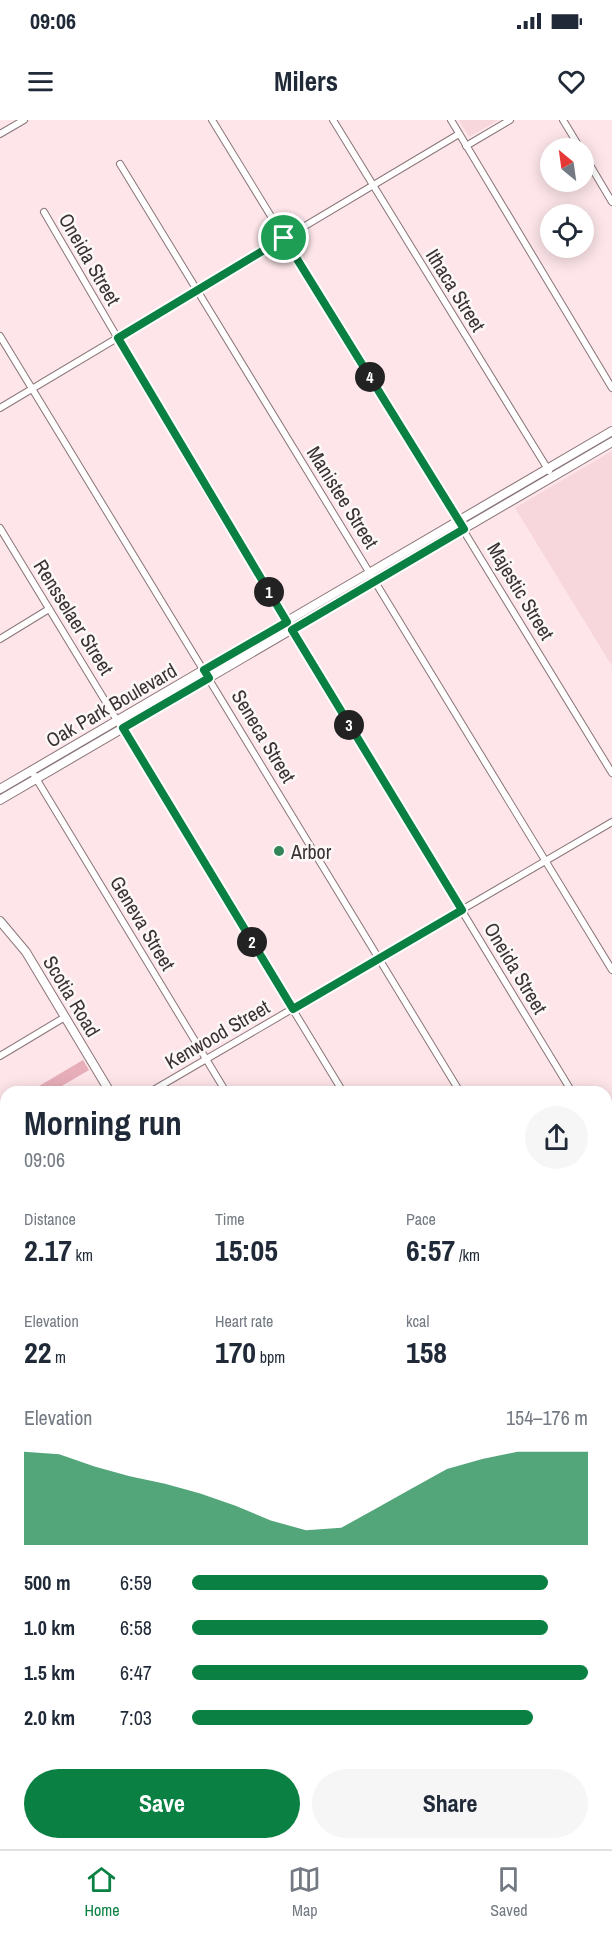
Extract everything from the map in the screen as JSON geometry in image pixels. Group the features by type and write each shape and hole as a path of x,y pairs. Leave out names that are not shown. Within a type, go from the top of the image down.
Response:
{"street":[{"path":"0,134 24,120"},
{"name":"Majestic Street","path":"213,120 612,773"},
{"name":"Ithaca Street","path":"333,120 552,477"},
{"path":"451,120 612,388"},
{"path":"466,146 510,120"},
{"path":"563,120 574,138"},
{"path":"0,408 459,134"},
{"name":"Manistee Street","path":"120,164 612,970"},
{"path":"594,171 612,202"},
{"name":"Oneida Street","path":"44,213 289,626 568,1086"},
{"name":"Seneca Street","path":"0,336 456,1086"},
{"name":"Oak Park Boulevard","path":"289,626 370,573 612,431"},
{"name":"Oak Park Boulevard","path":"0,800 289,626 375,580 612,442"},
{"name":"Rensselaer Street","path":"0,528 339,1086"},
{"path":"0,639 49,609"},
{"name":"Oak Park Boulevard","path":"0,789 118,720 207,674"},
{"name":"Geneva Street","path":"32,770 222,1086"},
{"name":"Kenwood Street","path":"160,1086 612,822"},
{"name":"Scotia Road","path":"0,921 23,947 106,1086"},
{"path":"0,1056 65,1017"}],"shaded area":[{"path":"459,120 498,120 469,137"},
{"path":"612,451 612,666 515,508"},
{"path":"83,1060 89,1070 62,1086 39,1086"}],"place":[{"name":"Arbor","path":"279,851"}],"route":[{"path":"284,238 464,529 292,630 462,910 293,1009 123,728 209,678 204,670 287,622 214,503 118,338 284,238"}]}
